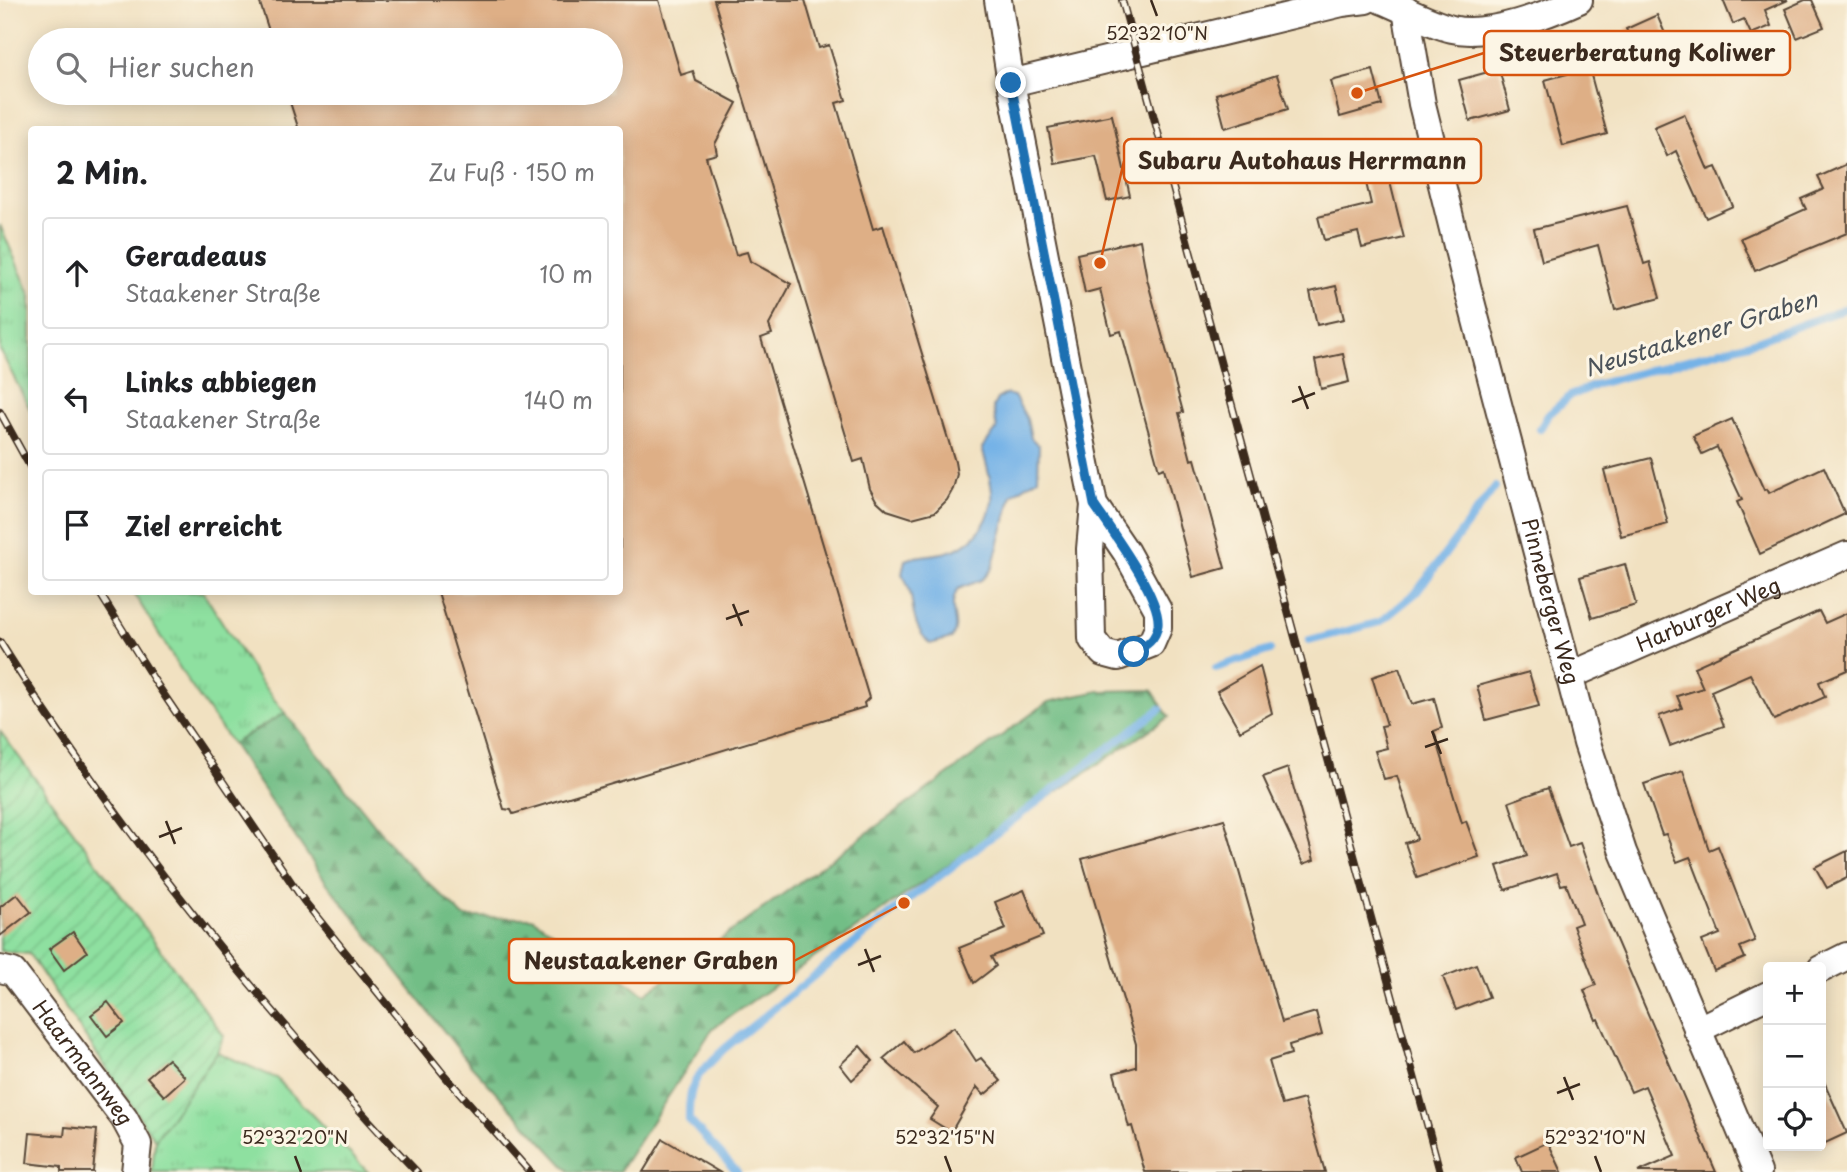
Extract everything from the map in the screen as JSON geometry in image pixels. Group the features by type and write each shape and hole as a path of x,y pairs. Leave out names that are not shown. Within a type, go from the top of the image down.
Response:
{"street":[{"path":"998,0 1011,83 1094,505 1090,549 1092,639 1103,653 1118,657 1151,644 1158,628 1158,610 1126,552 1094,505"},
{"path":"1011,83 1342,3 1366,0"},
{"path":"1381,0 1453,29 1478,32 1517,22 1580,0"},
{"name":"Pinneberger Weg","path":"1406,10 1431,143 1587,743 1623,852 1758,1172"},
{"name":"Harburger Weg","path":"1569,676 1847,555"},
{"path":"1826,966 1847,956"},
{"name":"Haarmannweg","path":"0,969 13,972 124,1118 138,1144 135,1172"},
{"path":"1697,1030 1763,997"}],"green space":[{"path":"0,225 28,289 28,405 0,350"},
{"path":"135,595 205,595 258,679 285,713 232,744 189,683"},
{"path":"1152,690 1169,717 971,849 713,1028 619,1172 570,1172 470,1064 326,882 232,744 285,713 399,855 464,917 532,918 645,994 1048,702 1099,691"},
{"path":"0,731 224,1036 217,1052 155,1140 29,954 0,951"},
{"path":"217,1052 276,1078 368,1172 152,1172 155,1140"}],"water":[{"path":"1006,394 1014,396 1027,419 1031,438 1039,446 1038,478 1012,495 992,568 981,580 958,589 953,604 955,632 952,638 930,644 917,626 910,592 902,574 905,560 942,553 964,545 977,534 987,519 992,496 982,448 997,429 993,407 997,399"}],"building":[{"path":"259,0 659,0 681,75 693,71 696,81 737,103 715,144 717,154 706,157 736,255 747,252 750,261 791,284 769,325 772,334 761,338 869,698 864,703 865,707 513,814 511,810 504,809 439,595 623,595 623,126 298,126 291,105 623,105 623,28 268,28"},
{"path":"714,0 805,0 819,48 829,45 846,100 836,103 873,229 883,226 955,462 957,474 953,489 935,512 912,518 887,510 876,500 870,489 863,459 854,462"},
{"path":"1723,0 1788,0 1765,10 1771,26 1751,34 1744,19 1733,24"},
{"path":"1805,0 1812,0 1824,27 1797,38 1785,9"},
{"path":"1657,15 1673,52 1642,66 1626,29"},
{"path":"1589,68 1607,134 1563,146 1545,80"},
{"path":"1499,69 1510,110 1470,121 1459,80"},
{"path":"1373,70 1382,105 1340,117 1331,81"},
{"path":"1277,75 1288,109 1225,128 1216,94"},
{"path":"1684,114 1708,170 1716,167 1733,206 1706,218 1676,151 1667,156 1654,127"},
{"path":"1112,115 1130,196 1107,201 1096,156 1055,164 1048,128"},
{"path":"1389,145 1397,166 1394,167 1396,172 1388,174 1404,238 1362,248 1358,232 1324,240 1318,217 1371,204 1359,153"},
{"path":"1847,164 1847,233 1755,271 1741,238 1806,209 1801,199 1824,189 1818,177"},
{"path":"1627,206 1644,264 1650,262 1660,298 1615,310 1598,245 1542,261 1534,229"},
{"path":"1140,240 1147,279 1183,412 1179,413 1191,460 1195,459 1225,568 1193,577 1164,468 1159,470 1121,331 1111,334 1100,289 1085,293 1077,254"},
{"path":"1336,286 1344,319 1317,325 1310,292"},
{"path":"1343,354 1349,382 1321,389 1315,360"},
{"path":"1732,419 1764,490 1767,489 1769,493 1824,467 1845,514 1760,554 1737,502 1742,500 1717,447 1702,454 1693,436"},
{"path":"1651,458 1668,524 1621,536 1604,470"},
{"path":"1625,564 1636,605 1592,618 1580,577"},
{"path":"1819,611 1825,623 1847,613 1847,670 1819,682 1825,697 1774,720 1750,674 1711,691 1724,726 1670,746 1659,716 1682,708 1677,696 1703,688 1694,667"},
{"path":"1260,666 1272,713 1240,731 1217,691"},
{"path":"1399,668 1412,704 1434,698 1442,728 1434,731 1462,823 1466,821 1479,857 1417,878 1405,843 1417,839 1397,776 1384,779 1375,751 1387,748 1381,726 1387,725 1372,677"},
{"path":"1529,672 1539,706 1486,720 1477,686"},
{"path":"1288,768 1314,860 1303,864 1263,777"},
{"path":"1683,771 1709,850 1718,846 1755,941 1740,947 1745,958 1714,971 1702,941 1720,934 1690,857 1677,862 1666,834 1662,835 1644,784"},
{"path":"1548,788 1569,847 1580,843 1605,914 1716,1172 1638,1172 1675,1156 1645,1086 1631,1092 1598,1019 1596,1020 1584,990 1596,985 1573,926 1581,923 1566,884 1561,885 1557,873 1505,890 1497,866 1527,856 1509,802"},
{"path":"1224,819 1282,1022 1316,1012 1322,1035 1289,1045 1291,1054 1269,1061 1282,1105 1304,1099 1325,1172 1145,1172 1132,1126 1129,1127 1114,1073 1136,1067 1136,1044 1082,859"},
{"path":"1847,851 1847,878 1827,888 1815,867"},
{"path":"1024,890 1043,936 991,957 996,966 974,983 959,948 1006,929 995,902"},
{"path":"17,894 31,912 0,936 0,907"},
{"path":"73,932 87,952 64,970 49,949"},
{"path":"1476,964 1489,997 1456,1010 1443,977"},
{"path":"108,1002 124,1023 107,1036 91,1015"},
{"path":"954,1027 976,1061 981,1058 1001,1081 984,1095 977,1087 951,1132 930,1119 938,1107 883,1059 904,1041 914,1053"},
{"path":"860,1046 873,1061 852,1080 840,1065"},
{"path":"168,1059 185,1077 164,1096 147,1077"},
{"path":"1826,1086 1847,1133 1826,1143"},
{"path":"65,1127 97,1130 93,1172 61,1172 61,1167 27,1163 30,1133 64,1136"},
{"path":"663,1139 719,1172 643,1172"},
{"path":"1548,1142 1562,1172 1522,1172 1516,1157"}],"waterway":[{"name":"Neustaakener Graben","path":"1540,429 1548,415 1570,396 1598,384 1757,341 1847,308"},
{"name":"Neustaakener Graben","path":"1309,641 1380,622 1416,593 1495,487"},
{"name":"Neustaakener Graben","path":"1216,668 1270,650"},
{"name":"Neustaakener Graben","path":"737,1172 689,1120 690,1096 696,1080 707,1066 724,1049 904,903 1160,709"}],"railway":[{"path":"1122,0 1440,1172"},
{"path":"0,412 28,463"},
{"path":"101,595 156,683 304,901 445,1076 530,1172"},
{"path":"0,642 68,745 178,895 296,1038 417,1172"}],"place":[{"name":"Steuerberatung Koliwer","path":"1357,93"},
{"name":"Subaru Autohaus Herrmann","path":"1100,263"},
{"name":"Neustaakener Graben","path":"904,903"}],"route":[{"path":"1011,83 1094,505 1126,552 1158,610 1158,628 1151,644 1134,652"}]}
